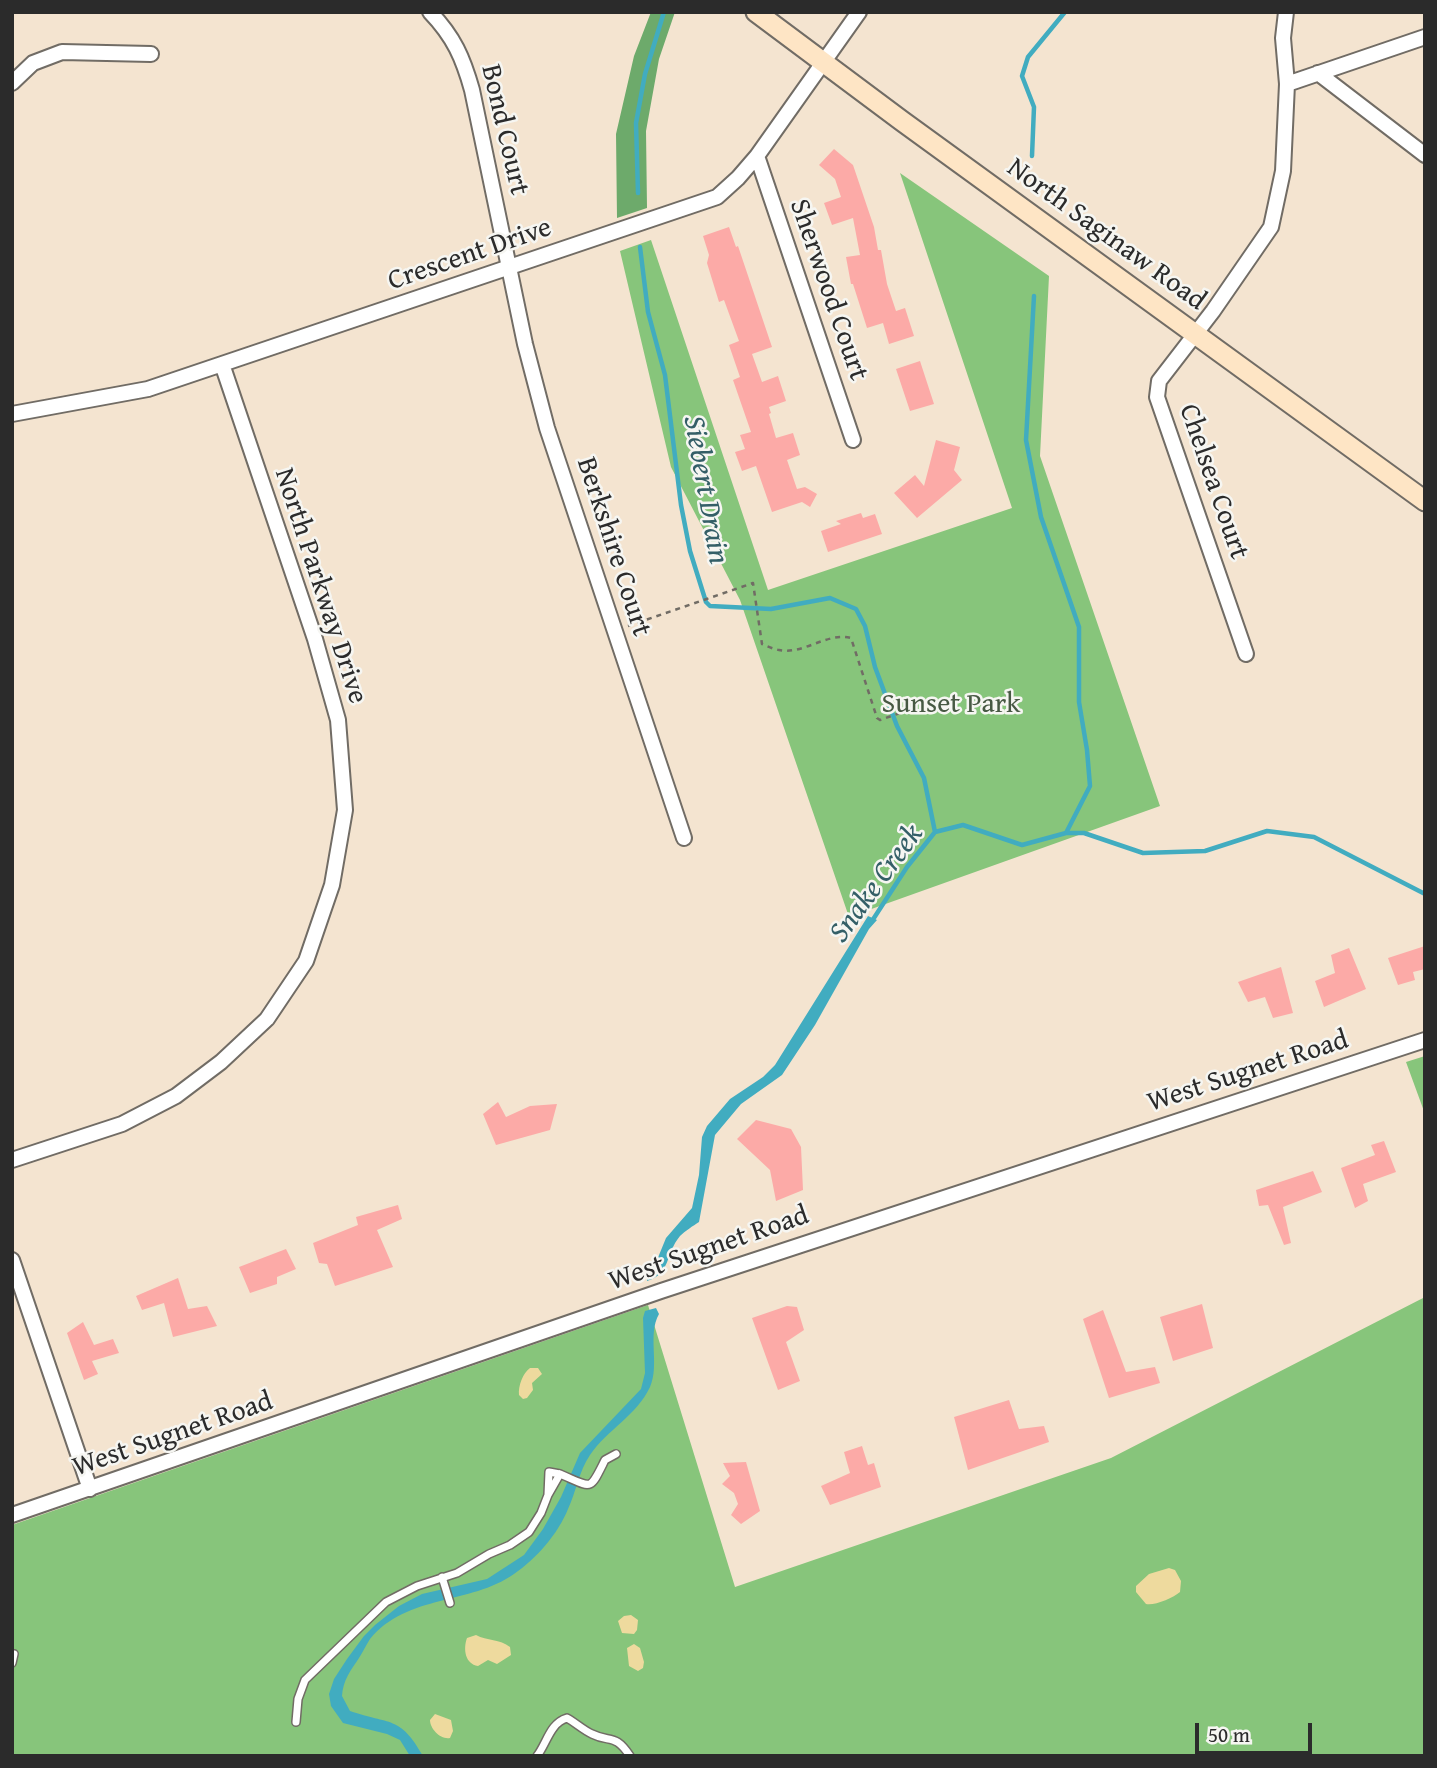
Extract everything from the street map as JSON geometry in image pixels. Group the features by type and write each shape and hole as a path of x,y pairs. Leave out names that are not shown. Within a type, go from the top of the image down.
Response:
{"main road":[{"name":"North Saginaw Road","path":"755,12 1425,501"}],"street":[{"name":"Bond Court","path":"430,12 445,27 463,57 509,268"},
{"name":"Crescent Drive","path":"12,414 148,389 717,197 757,156 859,12"},
{"name":"Chelsea Court","path":"1246,654 1157,397 1159,381 1271,227 1283,171 1287,84 1283,38 1286,12"},
{"path":"1287,84 1425,37"},
{"path":"12,83 33,63 62,52 151,54"},
{"path":"1318,73 1425,155"},
{"name":"Sherwood Court","path":"757,156 853,440"},
{"name":"Berkshire Court","path":"509,268 547,428 684,838"},
{"name":"North Parkway Drive","path":"12,1160 122,1124 176,1096 221,1062 267,1019 306,961 332,885 345,810 338,720 315,639 222,364"},
{"name":"West Sugnet Road","path":"12,1515 687,1282 1425,1040"},
{"path":"12,1261 90,1489"}],"lane":[{"path":"296,1722 298,1699 305,1681 386,1602 417,1586 457,1573 510,1545 528,1532 541,1513 548,1494 549,1472 581,1483 593,1484 605,1460 616,1454"},
{"path":"442,1577 450,1603"},
{"path":"12,1662 14,1654"},
{"path":"537,1756 554,1727 560,1720 567,1718 594,1736 610,1738 622,1744 631,1756"}],"path":[{"path":"615,630 753,583 762,644 780,651 803,647 838,635 851,638 877,718 885,719 906,711"}],"green space":[{"path":"651,12 675,12 659,59 646,131 647,208 617,218 616,134 634,56"},
{"name":"Sunset Park","path":"900,173 1049,276 1040,456 1160,806 849,917 740,600 671,467 620,251 651,240 768,590 1012,508"},
{"path":"1425,1056 1425,1114 1406,1062"},
{"path":"1425,1297 1425,1756 12,1756 12,1525 648,1305 735,1587 1111,1458"}],"sand":[{"path":"530,1368 538,1368 542,1374 532,1383 533,1390 527,1398 523,1399 519,1395 519,1388 523,1376"},
{"path":"1169,1568 1175,1570 1181,1581 1180,1592 1163,1601 1146,1604 1136,1592 1136,1586 1149,1574"},
{"path":"631,1615 638,1620 634,1634 622,1633 618,1621"},
{"path":"476,1635 506,1644 510,1647 511,1655 497,1664 488,1660 478,1666 474,1665 466,1655 465,1647 467,1638"},
{"path":"634,1644 640,1648 644,1662 643,1668 638,1671 629,1666 627,1648"},
{"path":"435,1714 451,1720 453,1731 450,1738 440,1736 432,1727 430,1720"}],"water":[{"path":"868,916 877,920 869,929 815,1025 782,1075 741,1104 715,1135 699,1222 680,1236 660,1274 647,1281 647,1271 657,1260 666,1238 692,1208 699,1175 702,1137 707,1126 730,1099 763,1077 775,1065"},
{"path":"656,1308 659,1314 654,1331 654,1369 650,1387 638,1406 590,1455 564,1518 546,1545 522,1568 497,1584 420,1607 385,1625 370,1639 348,1676 342,1696 350,1711 400,1727 423,1756 410,1756 400,1740 387,1734 343,1723 331,1706 329,1694 334,1679 347,1659 375,1625 399,1606 422,1594 487,1579 524,1555 561,1497 580,1453 641,1389 645,1373 643,1318 645,1311"}],"building":[{"path":"834,149 853,165 874,227 878,250 881,250 887,284 896,311 905,308 914,336 889,344 883,323 867,328 851,284 846,257 860,255 853,218 832,225 824,203 841,197 835,179 819,165"},
{"path":"729,227 772,347 752,354 762,382 778,376 786,401 769,407 769,414 776,438 793,433 800,455 787,460 797,489 805,487 817,494 810,507 802,502 772,512 756,466 742,471 735,452 745,449 740,435 751,432 733,380 740,377 729,345 739,341 724,300 719,302 707,263 709,255 703,236"},
{"path":"920,361 934,404 910,411 896,369"},
{"path":"936,440 960,447 954,470 962,480 917,518 894,493 915,475 924,486"},
{"path":"861,513 863,518 875,514 882,534 828,552 821,531 841,524 836,521"},
{"path":"1425,946 1425,969 1413,972 1415,980 1398,985 1388,958"},
{"path":"1349,948 1366,989 1324,1007 1315,981 1335,973 1331,955"},
{"path":"1281,967 1293,1013 1273,1018 1265,997 1248,1002 1238,982"},
{"path":"498,1102 506,1117 530,1106 557,1104 550,1130 496,1145 483,1114"},
{"path":"756,1120 791,1129 801,1147 803,1190 776,1201 770,1170 737,1139"},
{"path":"1384,1141 1396,1172 1363,1184 1368,1201 1355,1208 1341,1168 1375,1155 1371,1145"},
{"path":"1313,1171 1322,1192 1283,1207 1291,1243 1284,1245 1268,1205 1259,1206 1256,1190"},
{"path":"398,1205 402,1219 377,1230 393,1267 335,1286 327,1264 319,1263 313,1243 358,1225 356,1217"},
{"path":"286,1249 296,1269 277,1277 277,1284 250,1293 239,1267"},
{"path":"178,1278 188,1309 207,1306 217,1326 173,1337 164,1303 142,1310 136,1296"},
{"path":"1202,1304 1213,1348 1173,1361 1160,1317"},
{"path":"787,1306 797,1307 804,1330 786,1342 800,1381 778,1390 752,1318"},
{"path":"1103,1310 1126,1372 1155,1367 1160,1383 1109,1398 1083,1319"},
{"path":"83,1322 94,1345 113,1339 119,1353 92,1361 98,1374 84,1380 67,1333"},
{"path":"1009,1400 1019,1429 1044,1426 1049,1442 968,1470 954,1417"},
{"path":"862,1446 868,1465 874,1463 881,1487 830,1505 821,1486 850,1473 844,1452"},
{"path":"746,1462 760,1511 741,1524 731,1515 738,1504 734,1493 722,1484 730,1476 723,1463"}],"waterway":[{"name":"Siebert Drain","path":"638,193 636,123 645,74 664,12"},
{"path":"1032,156 1034,107 1022,76 1028,57 1065,12"},
{"name":"Siebert Drain","path":"640,247 648,312 665,375 681,505 690,551 706,602 710,606 771,609 830,598 856,609 865,626 875,667 897,726 924,778 935,832"},
{"path":"1034,296 1026,440 1041,517 1079,627 1079,702 1090,786 1066,833"},
{"name":"Snake Creek","path":"872,921 907,867 935,832 963,825 1022,845 1066,833 1084,833 1143,853 1205,851 1267,831 1314,837 1425,894"}]}
